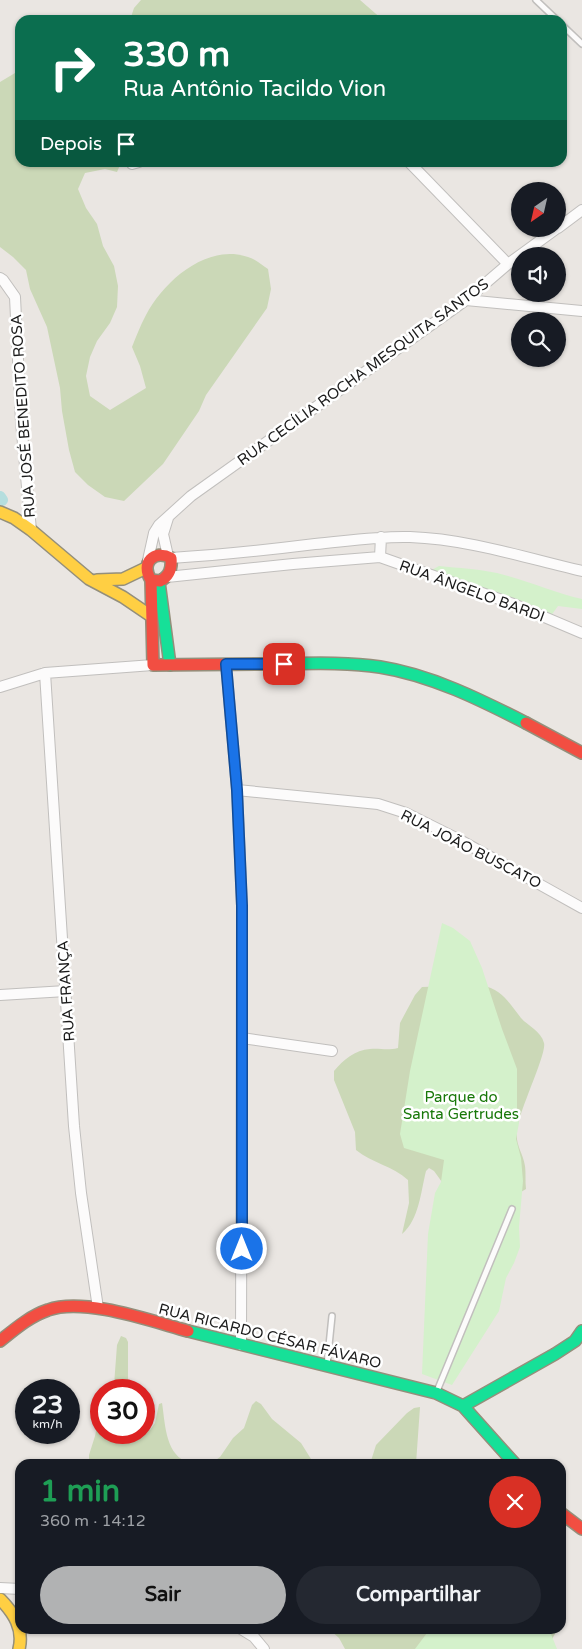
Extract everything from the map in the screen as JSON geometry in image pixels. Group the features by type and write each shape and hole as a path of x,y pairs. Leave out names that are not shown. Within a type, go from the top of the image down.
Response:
{"street":[{"path":"414,167 508,264"},
{"name":"RUA CECÍLIA ROCHA MESQUITA SANTOS","path":"566,222 582,210"},
{"name":"RUA CECÍLIA ROCHA MESQUITA SANTOS","path":"153,574 154,533 170,514 191,496 466,300 508,264 543,238"},
{"name":"RUA JOSÉ BENEDITO ROSA","path":"0,278 15,297 21,422 30,530"},
{"path":"466,300 582,311"},
{"path":"0,512 14,518 30,530 89,579 124,596 151,616"},
{"path":"89,579 116,582 172,569 163,534 170,514"},
{"path":"153,665 151,616 153,574 158,556 209,556 381,537 438,539 582,571"},
{"name":"RUA ÂNGELO BARDI","path":"381,537 380,558 516,605 582,633"},
{"path":"109,590 132,587 153,574 380,558"},
{"path":"153,574 170,665"},
{"path":"226,664 237,790 242,906 242,1345"},
{"path":"0,687 45,673 153,665 360,665 390,669 428,680 537,728 582,753"},
{"name":"RUA FRANÇA","path":"45,673 74,1126 81,1193 98,1308"},
{"name":"RUA JOÃO BUSCATO","path":"237,790 378,804 406,813 460,840 582,908"},
{"path":"0,995 66,991"},
{"path":"242,1038 332,1051"},
{"name":"RUA RICARDO CÉSAR FÁVARO","path":"0,1341 22,1324 53,1308 65,1306 98,1308 436,1393 463,1406 511,1459"},
{"path":"463,1406 555,1354 575,1341 582,1332"},
{"path":"566,1517 582,1529"},
{"path":"0,1588 15,1589"},
{"path":"0,1599 15,1622"},
{"path":"249,1634 264,1649"}],"lane":[{"path":"536,0 552,15"},
{"path":"567,30 582,44"},
{"path":"436,1393 512,1209"},
{"path":"327,1366 332,1316"}],"green space":[{"path":"141,0 360,0 377,15 132,15 134,8"},
{"path":"15,73 15,167 119,167 117,172 105,169 85,173 78,189 86,208 97,224 103,246 114,266 118,286 117,307 110,323 97,341 90,357 86,376 90,396 110,410 146,388 132,347 144,319 154,302 175,278 202,260 217,255 233,254 251,258 268,269 271,289 267,308 206,395 199,411 163,464 124,501 105,497 88,485 75,472 69,450 60,388 47,327 30,289 26,270 0,247 0,82"},
{"path":"439,566 497,573 518,579 582,599 582,609 558,606 550,617 428,572"},
{"name":"Parque do Santa Gertrudes","path":"442,923 453,928 470,941 482,968 517,1069 519,1123 516,1139 521,1158 523,1181 519,1227 520,1247 506,1278 499,1311 452,1385 422,1374 428,1234 435,1193 441,1182 444,1160 404,1148 400,1134 410,1071"},
{"path":"481,985 500,993 521,1018 540,1035 544,1043 544,1049 522,1109 517,1129 517,1140 525,1166 526,1189 521,1192 447,1189 434,1171 429,1168 426,1171 416,1213 408,1228 402,1234 409,1203 408,1180 396,1171 356,1150 355,1132 334,1080 334,1071 345,1059 359,1051 398,1048 400,1023 415,995 422,987"},
{"path":"121,1336 126,1338 128,1342 128,1379 114,1379 117,1345"},
{"path":"256,1401 261,1404 272,1419 301,1443 311,1459 217,1459 233,1438 244,1428 252,1405"},
{"path":"162,1403 167,1435 173,1451 182,1459 89,1459 92,1444 155,1444 155,1423 159,1404"},
{"path":"420,1407 416,1459 372,1459 376,1445 414,1408"},
{"path":"335,1634 555,1634 547,1649 345,1649"},
{"path":"426,1634 551,1634 557,1649 415,1649"}],"traffic: fast":[{"path":"159,582 170,665"},
{"path":"258,664 351,664 399,671 455,689 526,723"},
{"path":"188,1331 436,1393 463,1406 511,1459"},
{"path":"463,1406 555,1354 575,1341 582,1331"}],"traffic: slow":[{"path":"0,512 14,518 31,530 89,579 123,597 151,616"},
{"path":"97,580 123,579 146,568"},
{"path":"0,1599 15,1619"},
{"path":"19,1649 20,1634"}],"traffic: jam":[{"path":"151,580 160,581 166,577 171,568 171,558 159,555 154,557 150,559 147,568 151,580 153,665 258,664"},
{"path":"526,723 582,753"},
{"path":"0,1341 23,1323 48,1310 80,1306 118,1312 188,1331"},
{"path":"566,1517 582,1529"}],"route":[{"path":"242,1249 242,906 237,790 226,664 284,664"}]}
